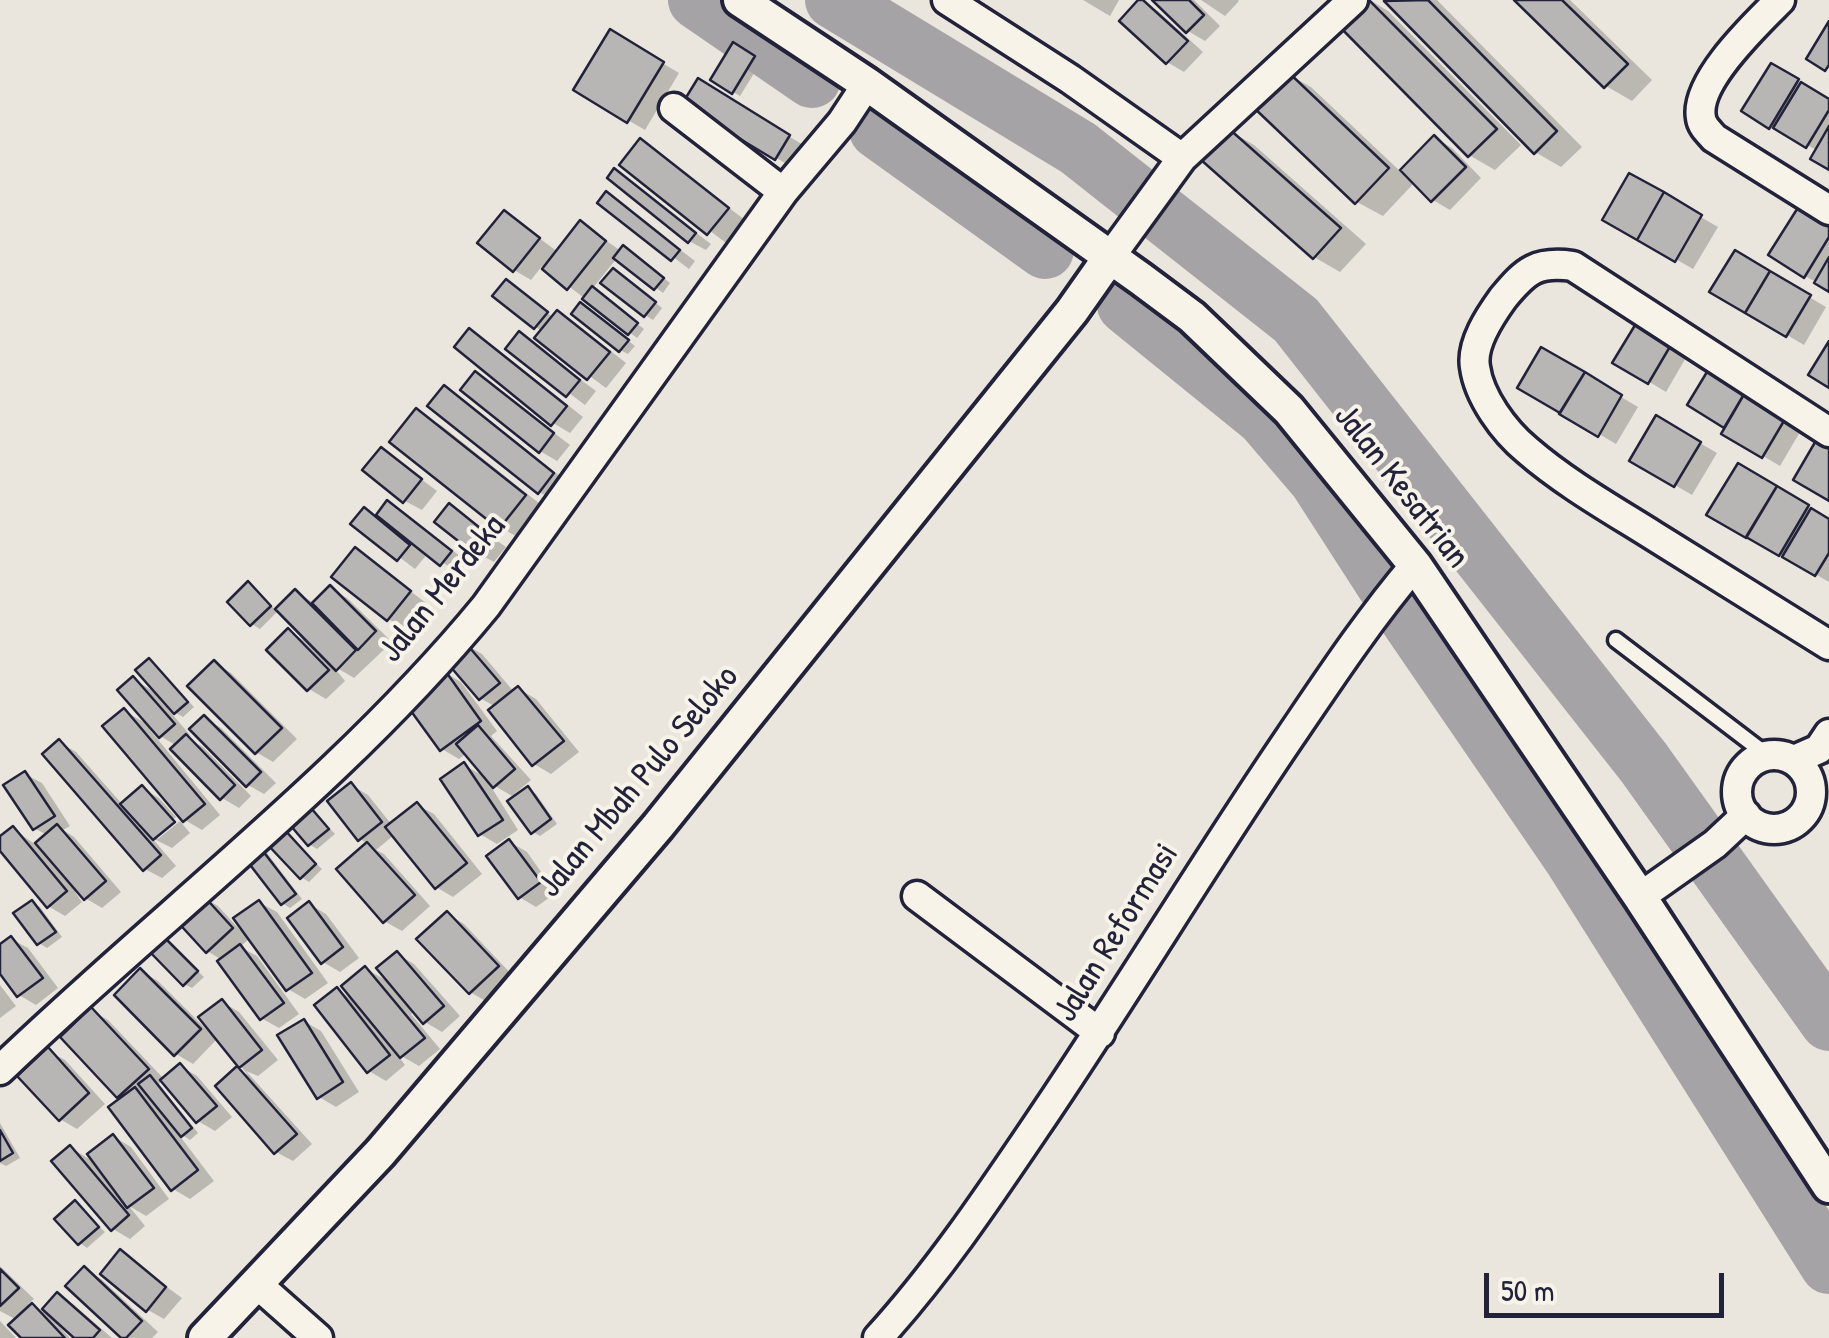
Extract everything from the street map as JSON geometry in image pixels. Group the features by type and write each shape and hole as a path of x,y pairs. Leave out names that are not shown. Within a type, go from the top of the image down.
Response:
{"street":[{"name":"Jalan Kesatrian","path":"740,0 854,102 1111,257 1192,317 1289,410 1407,574 1650,891 1829,1186"},
{"path":"948,0 1070,79 1174,168"},
{"path":"1111,257 1174,168 1353,0"},
{"path":"1780,0 1744,36 1708,86 1700,106 1701,123 1714,138 1829,210"},
{"name":"Jalan Merdeka","path":"0,1070 332,768 451,648 486,606 783,192 854,102"},
{"path":"674,108 783,192"},
{"name":"Jalan Mbah Pulo Seloko","path":"205,1338 380,1152 658,826 1111,257"},
{"path":"1829,432 1574,266 1546,262 1524,274 1501,301 1478,340 1474,362 1477,380 1490,407 1524,448 1603,504 1829,645"},
{"name":"Jalan Reformasi","path":"878,1338 918,1294 979,1211 1100,1033 1207,860 1364,628 1407,574"},
{"path":"1780,758 1820,796 1797,822 1784,828 1757,825 1739,803 1738,788 1748,766 1780,758 1818,749 1829,734"},
{"path":"1650,891 1715,844 1746,815"},
{"path":"917,896 1100,1033"},
{"path":"257,1284 318,1338"}],"lane":[{"path":"1616,640 1780,758"}],"building":[{"path":"1138,0 1143,0 1188,41 1166,64 1119,21"},
{"path":"1152,0 1189,0 1204,15 1186,33"},
{"path":"1355,0 1369,0 1497,129 1468,157 1334,21"},
{"path":"1428,0 1557,131 1534,154 1384,1"},
{"path":"1514,0 1562,0 1628,64 1604,88"},
{"path":"1829,21 1829,65 1825,71 1806,59"},
{"path":"610,29 664,62 627,123 573,90"},
{"path":"733,42 755,56 732,94 710,80"},
{"path":"1771,63 1799,79 1769,129 1741,111"},
{"path":"1285,69 1389,168 1355,204 1251,105"},
{"path":"698,78 790,135 775,160 682,104"},
{"path":"1801,82 1829,99 1829,110 1806,148 1773,128"},
{"path":"1829,126 1829,170 1810,159"},
{"path":"1227,127 1341,228 1313,259 1200,159"},
{"path":"1434,135 1466,167 1431,202 1400,170"},
{"path":"640,138 729,208 707,235 619,165"},
{"path":"614,168 696,233 688,243 607,178"},
{"path":"1629,173 1664,192 1637,240 1602,220"},
{"path":"606,191 680,250 671,261 597,203"},
{"path":"1664,192 1702,215 1675,262 1637,240"},
{"path":"1799,206 1829,225 1829,237 1804,278 1768,255"},
{"path":"504,210 540,238 513,272 477,243"},
{"path":"580,220 606,241 567,290 542,269"},
{"path":"623,245 664,278 654,290 613,258"},
{"path":"1735,250 1770,271 1745,313 1709,292"},
{"path":"1829,257 1829,292 1814,283"},
{"path":"613,268 656,302 644,317 600,283"},
{"path":"1770,271 1811,295 1786,337 1745,313"},
{"path":"506,279 548,312 534,329 492,296"},
{"path":"592,286 638,323 628,335 582,299"},
{"path":"580,302 629,340 619,352 571,314"},
{"path":"557,310 610,352 587,380 534,338"},
{"path":"1640,317 1675,338 1648,384 1612,363"},
{"path":"469,328 567,406 551,426 454,347"},
{"path":"519,331 580,380 566,397 505,349"},
{"path":"1829,341 1829,388 1808,375"},
{"path":"1541,347 1585,372 1560,413 1517,388"},
{"path":"1713,362 1750,384 1724,428 1687,405"},
{"path":"475,371 554,433 539,453 460,390"},
{"path":"1585,372 1622,395 1598,437 1559,414"},
{"path":"1750,384 1791,409 1762,458 1721,434"},
{"path":"444,385 554,473 538,494 427,406"},
{"path":"416,408 526,495 499,529 389,442"},
{"path":"1656,415 1701,442 1674,487 1629,461"},
{"path":"1821,432 1829,437 1829,501 1793,480"},
{"path":"381,447 422,479 403,503 362,470"},
{"path":"1738,463 1777,486 1746,538 1706,515"},
{"path":"1777,486 1809,505 1779,556 1746,537"},
{"path":"387,500 452,551 440,566 376,515"},
{"path":"449,503 490,536 476,555 434,522"},
{"path":"364,507 410,545 397,561 350,524"},
{"path":"1811,508 1829,519 1829,553 1815,576 1782,557"},
{"path":"355,547 411,591 387,621 331,577"},
{"path":"248,581 271,606 250,626 227,602"},
{"path":"330,585 376,631 358,650 312,603"},
{"path":"295,589 356,650 336,671 275,609"},
{"path":"288,628 329,670 307,691 266,650"},
{"path":"464,641 500,683 479,700 443,658"},
{"path":"149,658 188,702 174,714 135,670"},
{"path":"214,660 282,728 255,754 187,686"},
{"path":"444,669 481,721 440,751 403,700"},
{"path":"133,676 175,724 159,738 117,690"},
{"path":"518,686 564,741 532,766 488,710"},
{"path":"124,708 205,804 183,822 102,726"},
{"path":"204,715 261,772 246,787 189,729"},
{"path":"478,725 515,769 493,788 456,744"},
{"path":"186,734 235,785 220,800 170,749"},
{"path":"59,739 161,855 143,871 42,754"},
{"path":"464,762 503,820 478,836 440,779"},
{"path":"25,771 55,816 33,830 3,785"},
{"path":"351,782 382,822 358,841 327,801"},
{"path":"142,785 175,822 153,840 120,804"},
{"path":"528,786 551,819 531,834 507,801"},
{"path":"305,801 329,829 308,846 285,819"},
{"path":"417,802 467,863 435,889 385,827"},
{"path":"57,824 106,881 84,900 35,843"},
{"path":"13,826 67,891 47,908 0,851 0,836"},
{"path":"283,828 316,864 300,879 267,844"},
{"path":"509,839 541,882 518,899 486,856"},
{"path":"367,842 415,895 383,923 336,869"},
{"path":"259,846 296,894 281,905 244,857"},
{"path":"201,893 233,928 206,953 174,918"},
{"path":"32,900 56,932 37,945 13,913"},
{"path":"259,900 312,973 286,991 233,918"},
{"path":"309,901 343,947 321,964 287,918"},
{"path":"447,911 499,966 469,994 416,939"},
{"path":"161,934 198,971 183,986 147,949"},
{"path":"11,936 43,978 17,997 0,974 0,944"},
{"path":"240,944 284,1003 260,1020 217,961"},
{"path":"397,951 444,1006 423,1024 376,968"},
{"path":"365,966 425,1038 400,1058 341,986"},
{"path":"140,968 201,1029 174,1056 114,995"},
{"path":"337,987 390,1055 367,1073 314,1005"},
{"path":"222,999 262,1050 239,1068 198,1017"},
{"path":"91,1007 149,1069 117,1098 60,1037"},
{"path":"304,1019 343,1082 317,1099 277,1035"},
{"path":"48,1047 89,1093 59,1121 17,1076"},
{"path":"180,1063 217,1106 196,1123 160,1080"},
{"path":"237,1066 297,1134 274,1154 215,1086"},
{"path":"150,1075 192,1128 181,1137 138,1084"},
{"path":"135,1087 198,1170 171,1191 108,1107"},
{"path":"0,1130 13,1153 0,1161"},
{"path":"113,1134 154,1188 127,1208 87,1154"},
{"path":"70,1145 129,1215 111,1231 51,1161"},
{"path":"75,1200 99,1227 78,1245 54,1219"},
{"path":"120,1249 166,1287 146,1312 100,1274"},
{"path":"84,1266 142,1321 126,1338 121,1338 65,1286"},
{"path":"0,1269 19,1288 0,1306"},
{"path":"57,1292 100,1330 93,1338 74,1338 42,1309"},
{"path":"32,1303 65,1338 21,1338 8,1325"}],"waterway":[{"path":"697,0 812,79"},
{"path":"834,0 1078,148 1296,320 1644,763 1829,1022"},
{"path":"878,130 1045,250"},
{"path":"1126,305 1264,417 1318,480 1572,857 1829,1265"}]}
